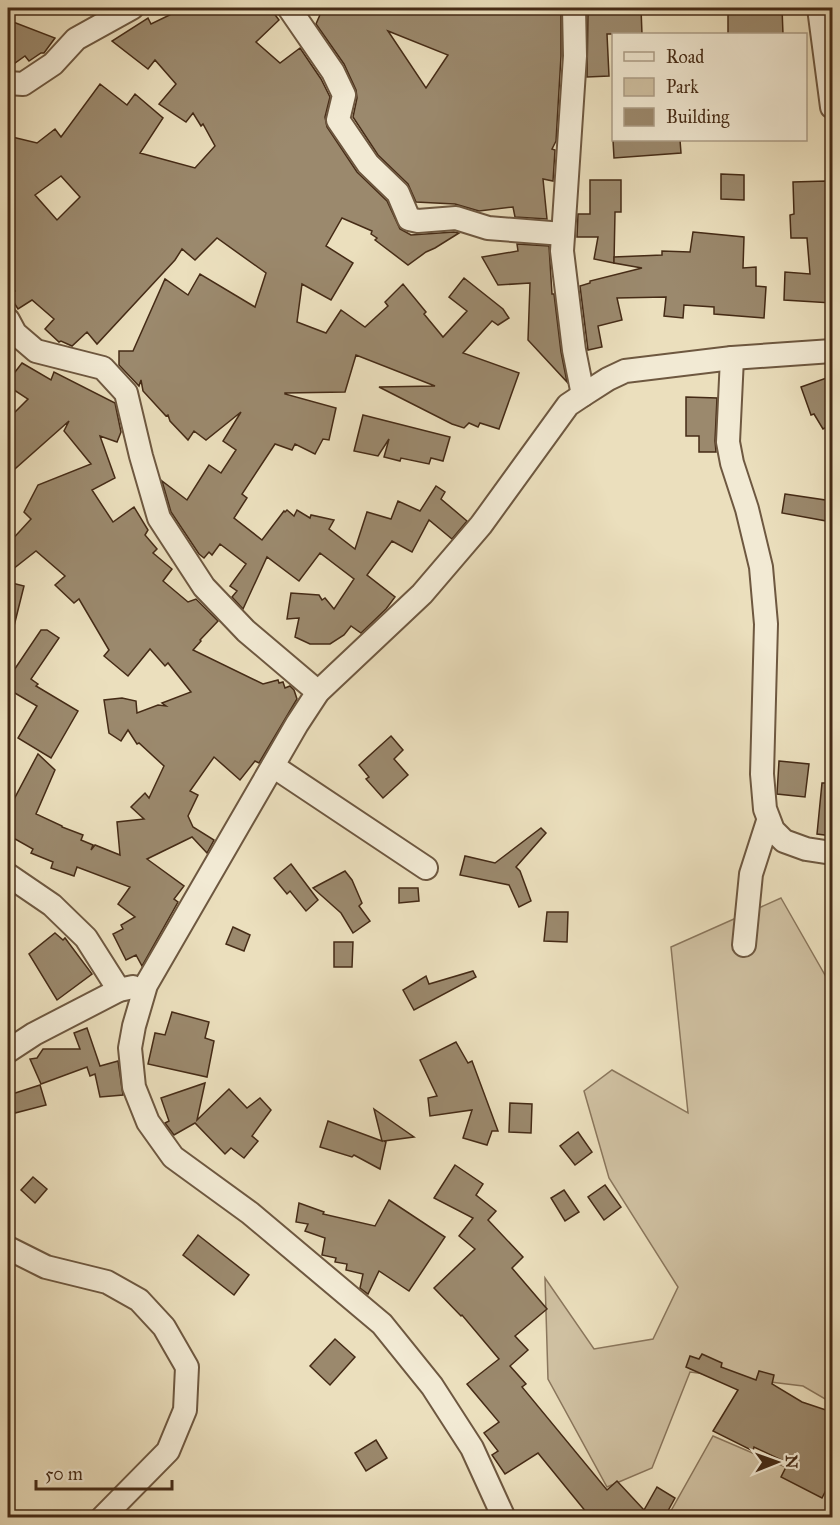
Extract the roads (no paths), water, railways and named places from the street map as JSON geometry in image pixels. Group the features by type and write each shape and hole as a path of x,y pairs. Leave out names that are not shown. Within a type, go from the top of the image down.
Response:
{"street":[{"path":"8,83 23,84 53,64 76,39 132,8"},
{"path":"288,8 333,72 344,95 338,120 368,164 398,193 409,219 418,221 456,218 488,228 563,234"},
{"path":"574,8 575,56 562,251 582,395"},
{"path":"819,8 832,107"},
{"path":"8,320 15,333 36,351 103,368 126,393 159,518 204,587 246,631 318,692"},
{"path":"504,1518 466,1440 432,1386 382,1324 250,1213 173,1157 148,1122 134,1087 130,1048 134,1026 146,985 318,692 422,594 481,525 568,405 626,371 732,358 832,351"},
{"path":"732,358 728,442 761,567 766,624 762,774 768,821 784,841 806,849 832,853"},
{"path":"273,766 426,868"},
{"path":"744,945 751,874 768,821"},
{"path":"8,875 52,905 86,938 119,990"},
{"path":"8,1050 119,990 146,985"},
{"path":"8,1248 46,1267 107,1282 139,1300 164,1327 187,1367 185,1410 168,1450 102,1518"}]}
